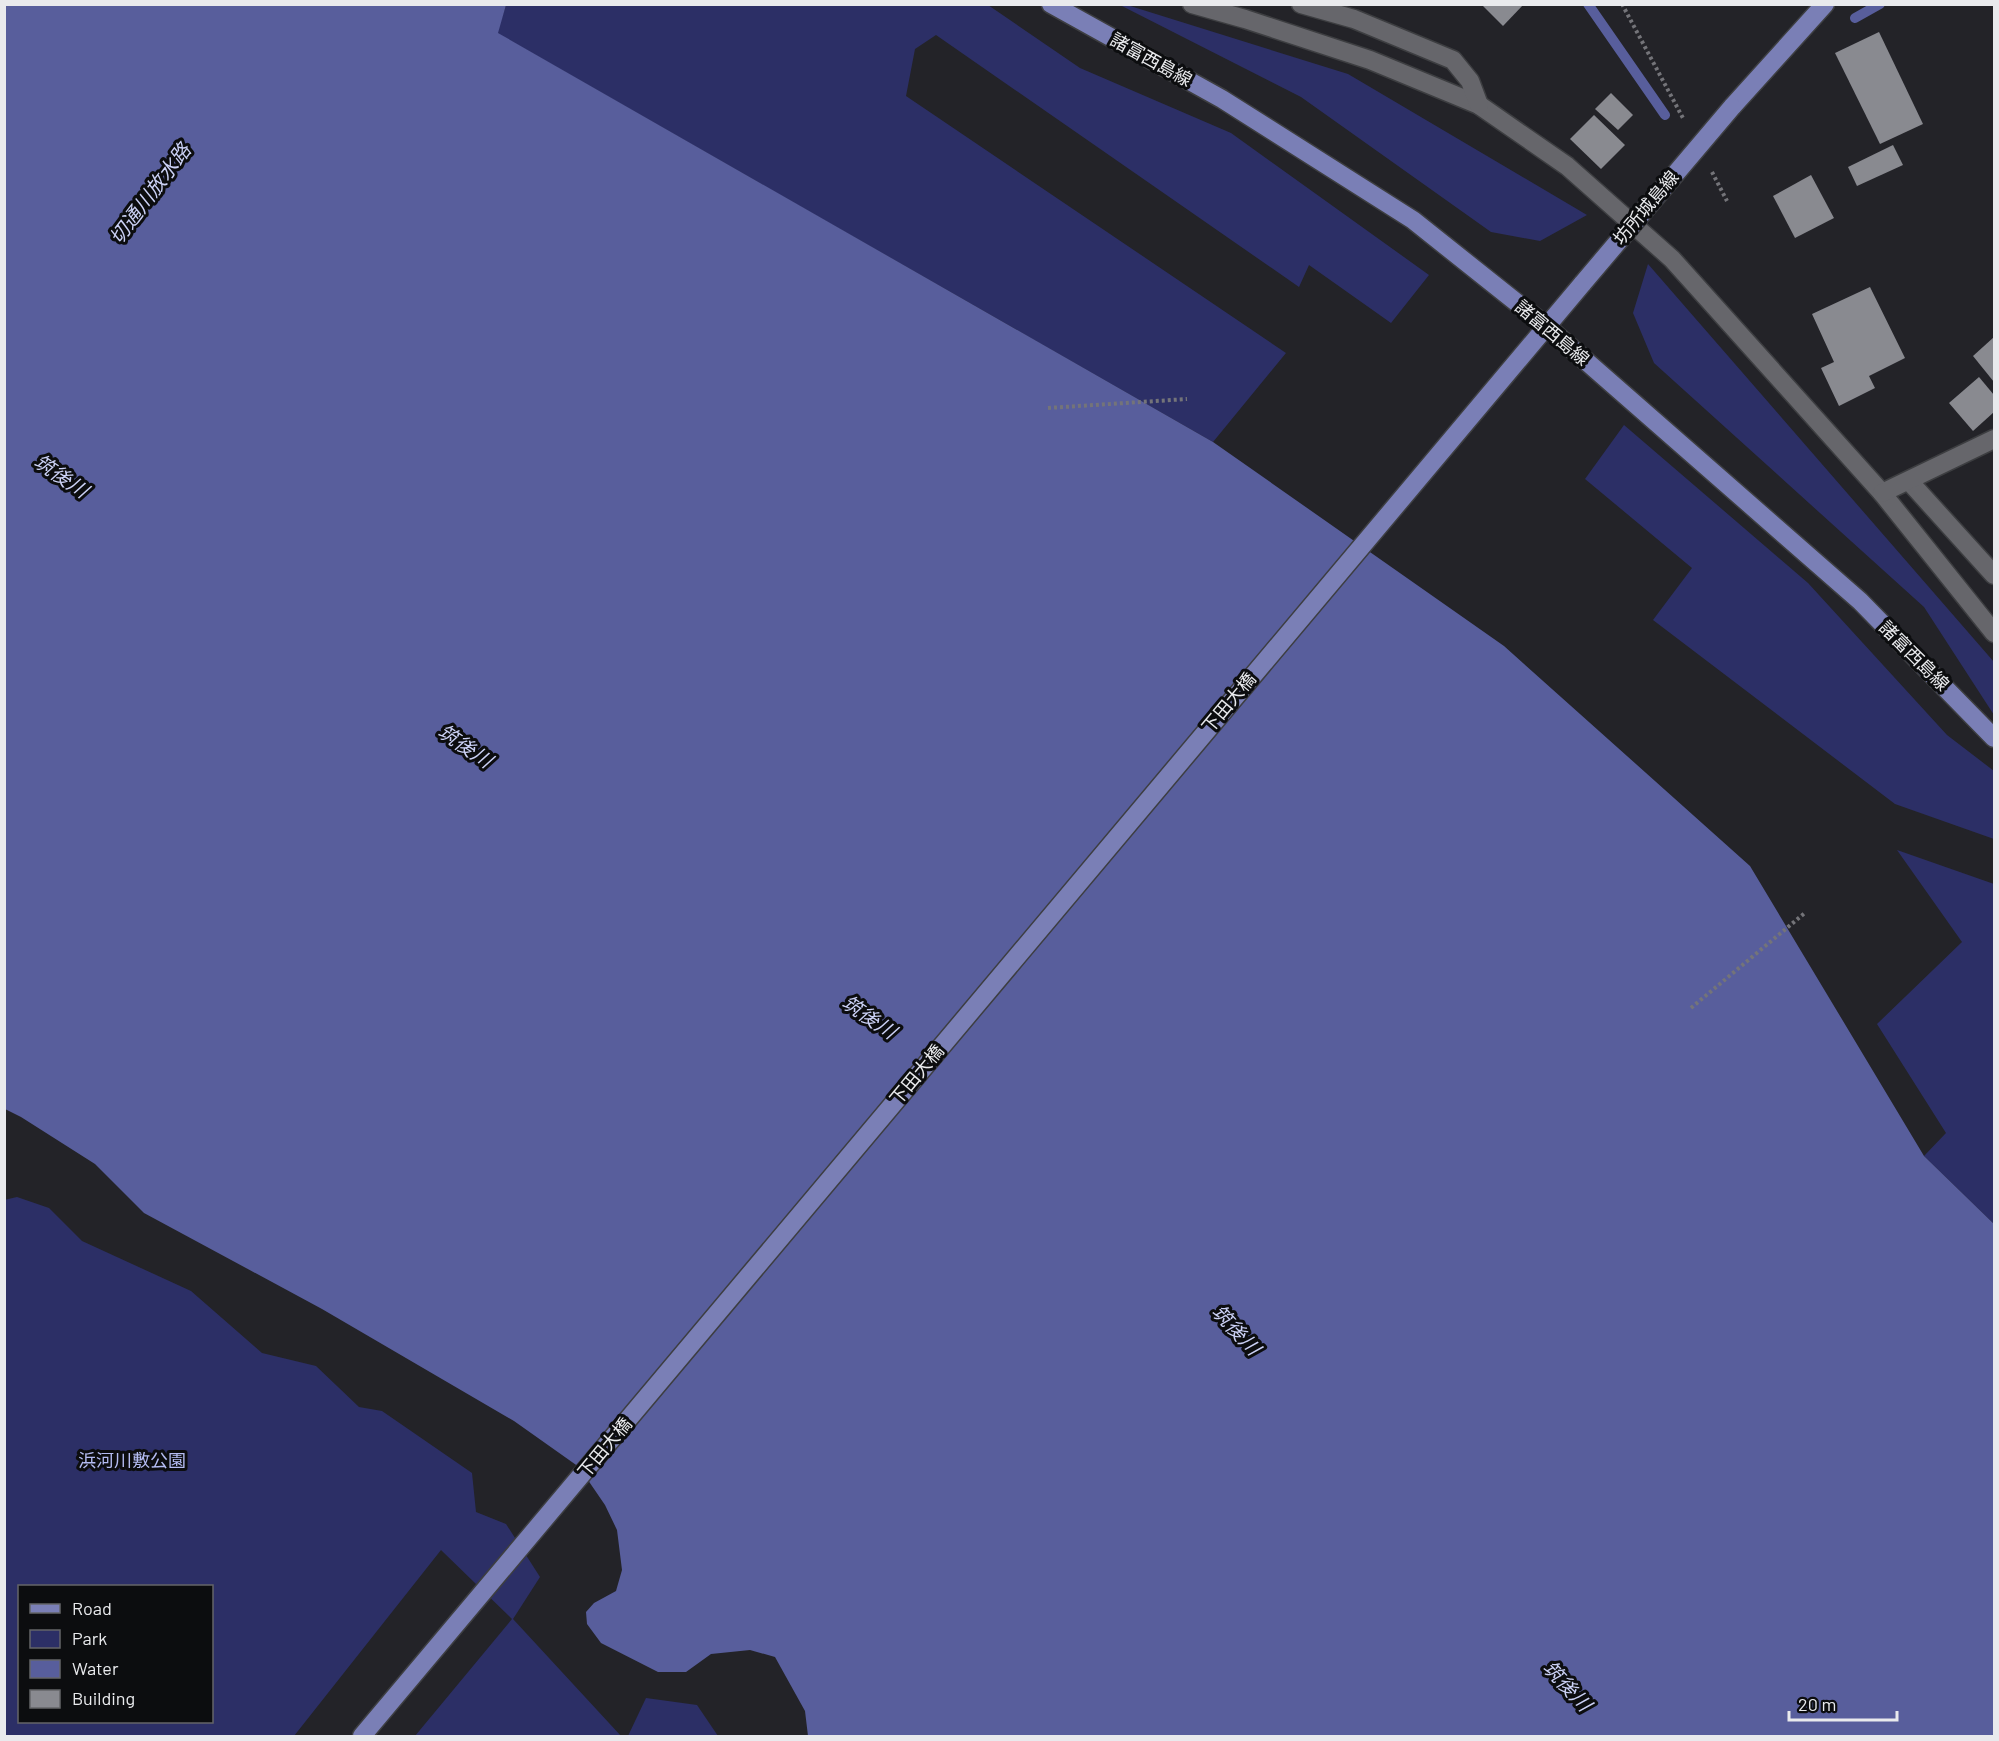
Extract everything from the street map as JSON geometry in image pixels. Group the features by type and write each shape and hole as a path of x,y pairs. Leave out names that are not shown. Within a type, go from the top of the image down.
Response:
{"main road":[{"name":"諸富西島線","path":"1051,4 1222,99 1413,220 1546,326 1860,601 1995,738"},
{"name":"坊所城島線","path":"1472,414 1732,107 1825,4"},
{"name":"下田大橋","path":"362,1737 1472,414"}],"street":[{"path":"1192,4 1370,60 1479,105 1567,166 1672,259 1882,493 1995,633"},
{"path":"1301,4 1354,20 1454,60 1470,81 1479,105"},
{"path":"1882,493 1995,439"},
{"path":"1909,481 1995,574"}],"path":[{"path":"1622,4 1689,129"},
{"path":"1711,170 1727,201"},
{"path":"1048,408 1187,399"},
{"path":"1691,1008 1806,912"}],"green space":[{"path":"506,5 988,5 1080,68 1231,133 1429,275 1391,323 1309,265 1299,287 936,35 915,49 906,96 1286,353 1213,442 497,33"},
{"path":"1120,5 1127,5 1348,74 1587,215 1540,241 1491,232 1301,97"},
{"path":"1648,264 1994,662 1994,715 1924,607 1654,363 1633,313"},
{"path":"1624,425 1808,583 1947,735 1994,771 1994,839 1895,804 1653,620 1692,568 1585,479"},
{"path":"1897,850 1994,884 1994,1224 1924,1156 1946,1133 1877,1024 1962,942"},
{"name":"浜河川敷公園","path":"17,1197 49,1208 82,1241 191,1291 262,1353 316,1366 359,1407 382,1411 472,1473 476,1512 506,1524 540,1577 513,1619 621,1736 415,1736 512,1619 441,1550 294,1736 5,1736 4,1200"},
{"path":"646,1698 697,1705 718,1736 628,1736"}],"water":[{"path":"5,5 506,5 498,33 1213,442 1504,646 1750,866 1924,1156 1994,1224 1994,1736 808,1736 805,1711 775,1657 750,1650 711,1654 686,1672 658,1672 601,1643 587,1624 586,1612 594,1603 616,1591 622,1570 617,1530 605,1505 579,1467 514,1421 322,1309 144,1213 95,1164 5,1109"}],"building":[{"path":"1481,4 1524,4 1503,26"},
{"path":"1879,32 1923,124 1880,144 1835,53"},
{"path":"1611,93 1633,115 1618,130 1595,109"},
{"path":"1594,115 1625,145 1601,169 1570,139"},
{"path":"1893,145 1903,165 1857,186 1848,167"},
{"path":"1811,175 1834,218 1795,238 1773,196"},
{"path":"1870,287 1905,358 1869,376 1875,388 1839,406 1821,368 1834,362 1812,314"},
{"path":"1994,337 1994,382 1973,356"},
{"path":"1979,377 1994,395 1994,412 1973,431 1949,403"}],"waterway":[{"path":"1588,4 1665,115"},
{"path":"1855,18 1880,4"}],"water label":[{"name":"切通川放水路","path":"150,194"},
{"name":"筑後川","path":"61,476"},
{"name":"筑後川","path":"465,746"},
{"name":"筑後川","path":"869,1017"},
{"name":"筑後川","path":"1236,1330"},
{"name":"筑後川","path":"1567,1686"}]}
